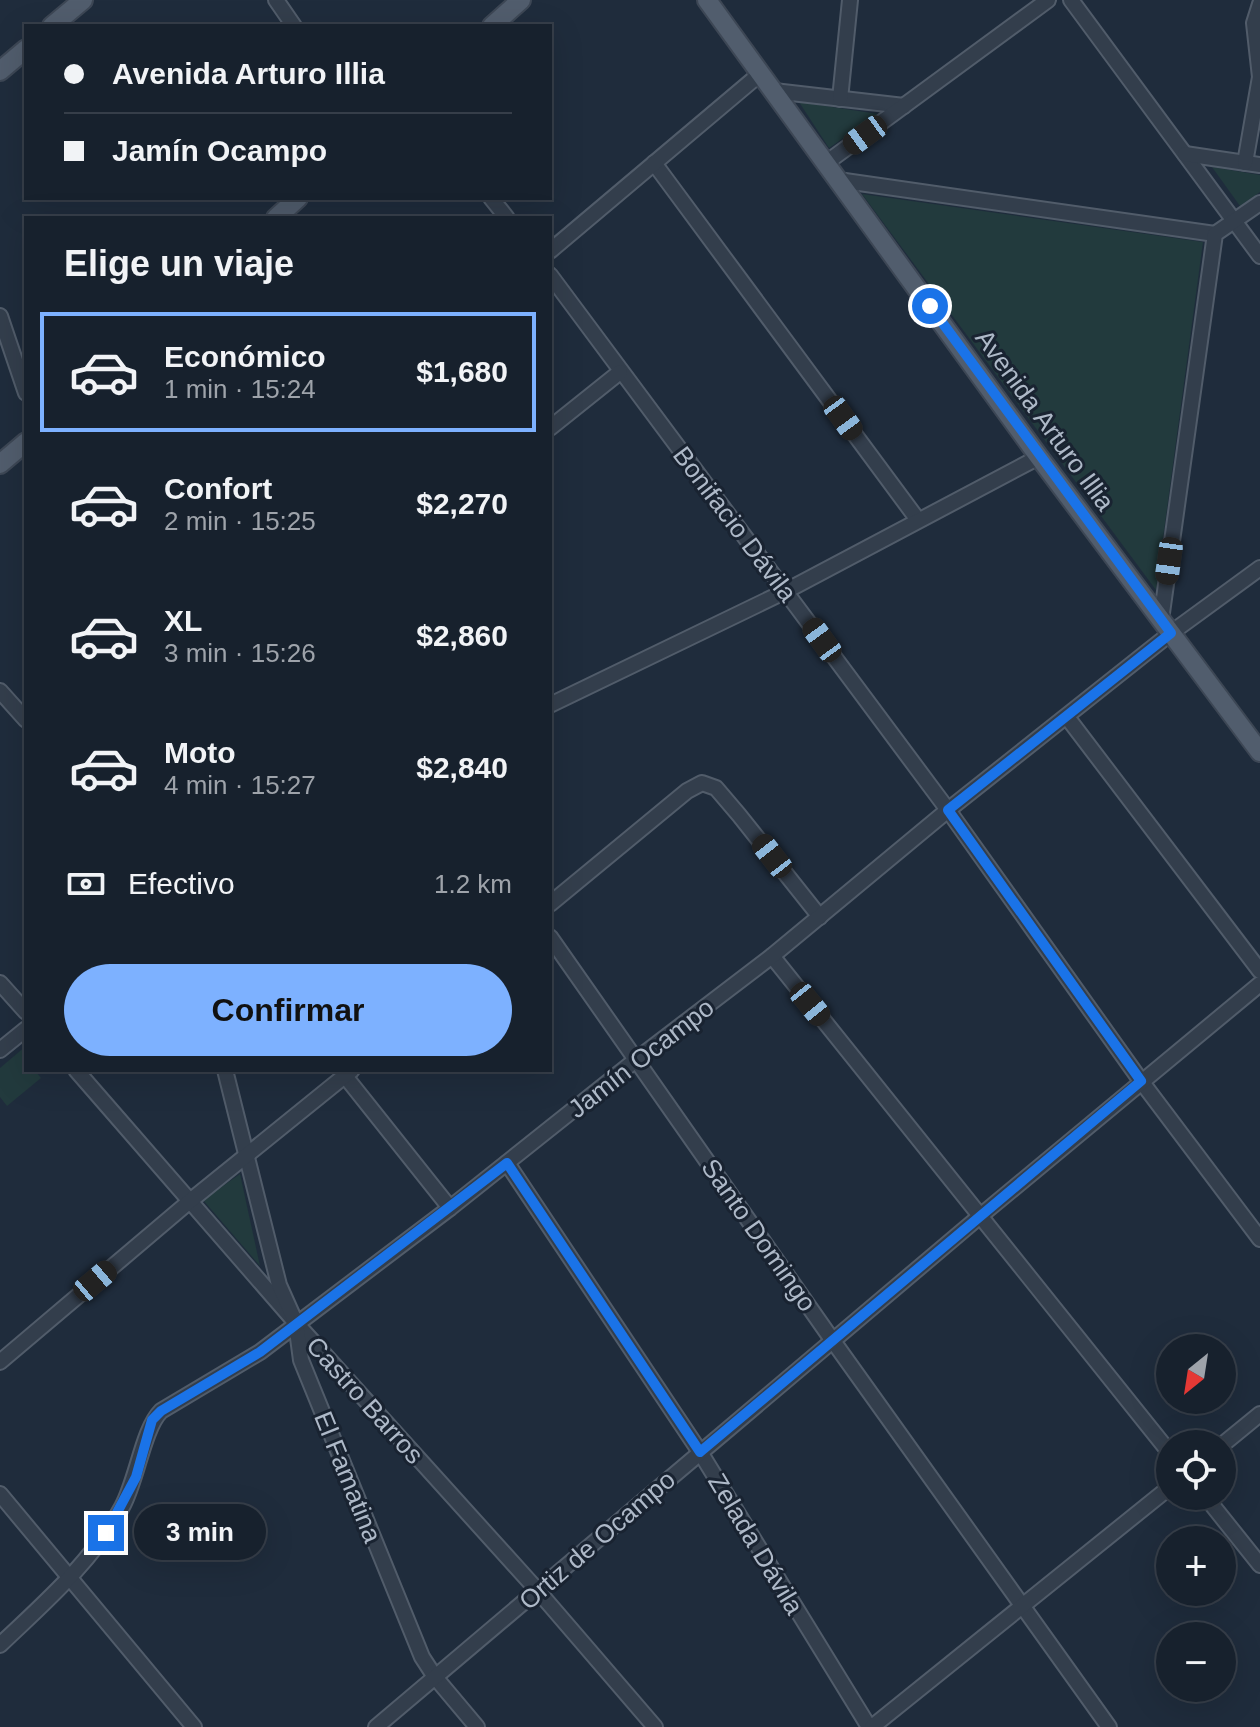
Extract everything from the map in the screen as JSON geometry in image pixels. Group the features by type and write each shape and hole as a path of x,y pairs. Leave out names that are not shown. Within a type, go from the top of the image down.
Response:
{"main road":[{"path":"54,24 83,0"},
{"path":"494,24 521,0"},
{"name":"Avenida Arturo Illia","path":"707,0 1039,457 1260,752"},
{"path":"0,71 24,51"},
{"path":"278,216 296,200"},
{"path":"0,464 24,444"}],"street":[{"path":"276,0 293,24"},
{"path":"826,163 1048,0"},
{"path":"1071,0 1258,249"},
{"path":"840,99 847,2"},
{"path":"1185,154 1253,164 1260,77 1254,23 1260,4"},
{"path":"552,249 761,73"},
{"path":"774,91 904,106"},
{"path":"654,163 918,520"},
{"path":"838,180 1215,234 1260,203"},
{"path":"493,200 505,216"},
{"path":"1166,627 1215,234"},
{"name":"Bonifacio Dávila","path":"552,278 948,810 1141,1081 1260,1239"},
{"path":"0,316 24,387"},
{"path":"552,426 620,372"},
{"path":"552,704 786,591 1039,457"},
{"name":"Jamín Ocampo","path":"0,1645 71,1579 106,1533 136,1477 152,1420 172,1403 260,1352 450,1208 772,956 948,810 1067,717 1166,627 1260,568"},
{"path":"0,691 24,718"},
{"path":"1067,717 1260,971"},
{"path":"552,902 687,791 702,783 716,788 820,917"},
{"name":"Santo Domingo","path":"552,940 1109,1727"},
{"path":"772,956 1156,1436"},
{"path":"0,983 24,1010"},
{"name":"Ortiz de Ocampo","path":"376,1727 979,1217 1260,984"},
{"path":"0,1050 24,1031"},
{"name":"Castro Barros","path":"78,1072 655,1727"},
{"name":"El Famatina","path":"226,1072 279,1285 296,1323 301,1360 422,1657 477,1727"},
{"path":"0,1362 246,1154 349,1073 450,1208"},
{"name":"Zelada Dávila","path":"507,1163 700,1452 870,1727"},
{"path":"1236,1434 1260,1414"},
{"path":"0,1494 194,1727"},
{"path":"870,1727 1156,1498"},
{"path":"1216,1510 1260,1565"}],"green space":[{"path":"799,102 878,114 829,148"},
{"path":"1212,167 1260,175 1260,192 1240,206"},
{"path":"862,194 1203,242 1156,590"},
{"path":"24,1048 24,1072 38,1072 41,1078 7,1106 0,1097 0,1068"},
{"path":"240,1174 260,1266 203,1200"}],"route":[{"path":"106,1533 136,1477 152,1420 161,1411 260,1352 507,1163 700,1452 1141,1081 948,810 1171,633 930,306"}]}
